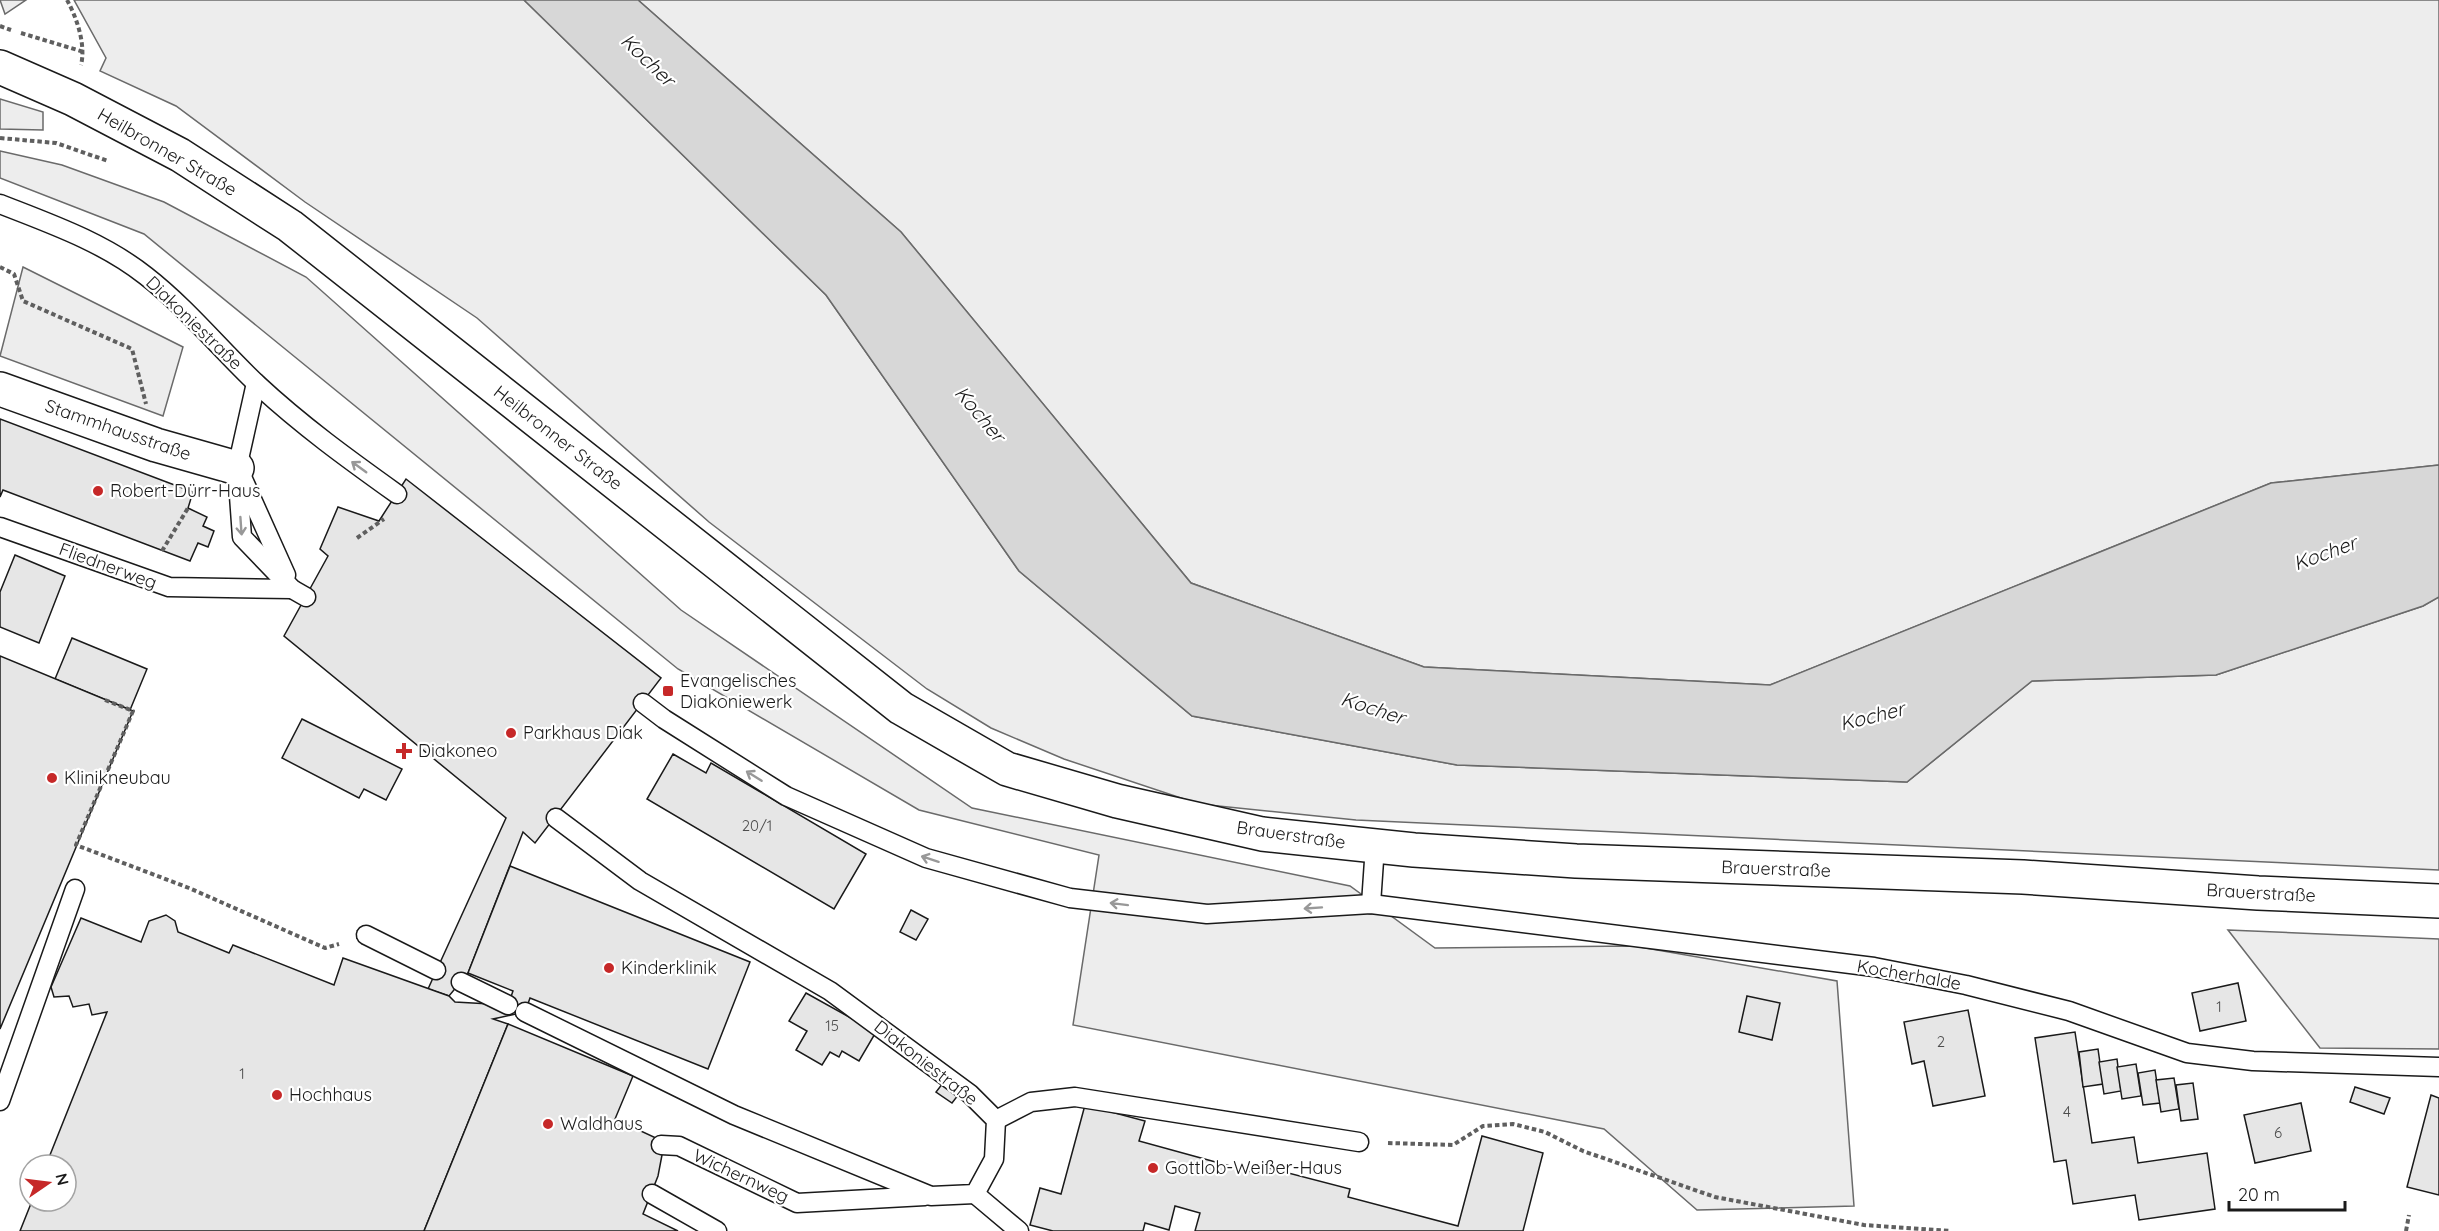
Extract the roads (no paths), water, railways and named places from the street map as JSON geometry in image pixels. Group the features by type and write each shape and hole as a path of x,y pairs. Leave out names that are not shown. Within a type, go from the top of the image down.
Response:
{"main road":[{"name":"Heilbronner Straße","path":"0,67 73,99 180,155 290,226 902,708 1007,769 1117,801"},
{"name":"Stammhausstraße","path":"0,388 156,445 237,468"},
{"name":"Brauerstraße","path":"1117,801 1263,834 1376,846 1576,861 2023,877 2258,893 2439,901"}],"lane":[{"name":"Diakoniestraße","path":"0,204 86,238 145,275 197,321 256,383 322,440 397,494"},
{"name":"Diakoniestraße","path":"256,383 237,468 242,537 299,593"},
{"name":"Fliednerweg","path":"0,527 169,587 299,593"},
{"path":"643,703 664,719 786,796 926,858 1070,898 1207,914 1371,904 1376,846"},
{"name":"Diakoniestraße","path":"556,818 640,881 830,991 970,1094 996,1120"},
{"path":"0,1101 75,889"},
{"name":"Kocherhalde","path":"1371,904 1874,967 1966,985 2069,1011 2187,1053 2253,1061 2439,1066"},
{"path":"366,935 436,970"},
{"path":"461,982 507,1005"},
{"path":"525,1012 735,1115 931,1196 975,1194 1019,1231"},
{"path":"975,1194 994,1159 996,1120 1031,1102 1075,1097 1359,1142"},
{"name":"Wichernweg","path":"661,1145 679,1146 798,1203 931,1196"},
{"path":"652,1194 717,1231"}],"water":[{"name":"Kocher","path":"524,0 638,0 901,232 1191,583 1424,667 1770,685 2271,483 2439,465 2439,597 2423,606 2216,675 2032,681 1907,782 1457,765 1192,716 1019,571 826,295"}],"place":[{"name":"Robert-Dürr-Haus","path":"98,491"},
{"name":"Evangelisches Diakoniewerk","path":"668,691"},
{"name":"Parkhaus Diak","path":"511,733"},
{"name":"Diakoneo","path":"404,751"},
{"name":"Klinikneubau","path":"52,778"},
{"name":"Kinderklinik","path":"609,968"},
{"name":"Hochhaus","path":"277,1095"},
{"name":"Waldhaus","path":"548,1124"},
{"name":"Gottlob-Weißer-Haus","path":"1153,1168"}]}
